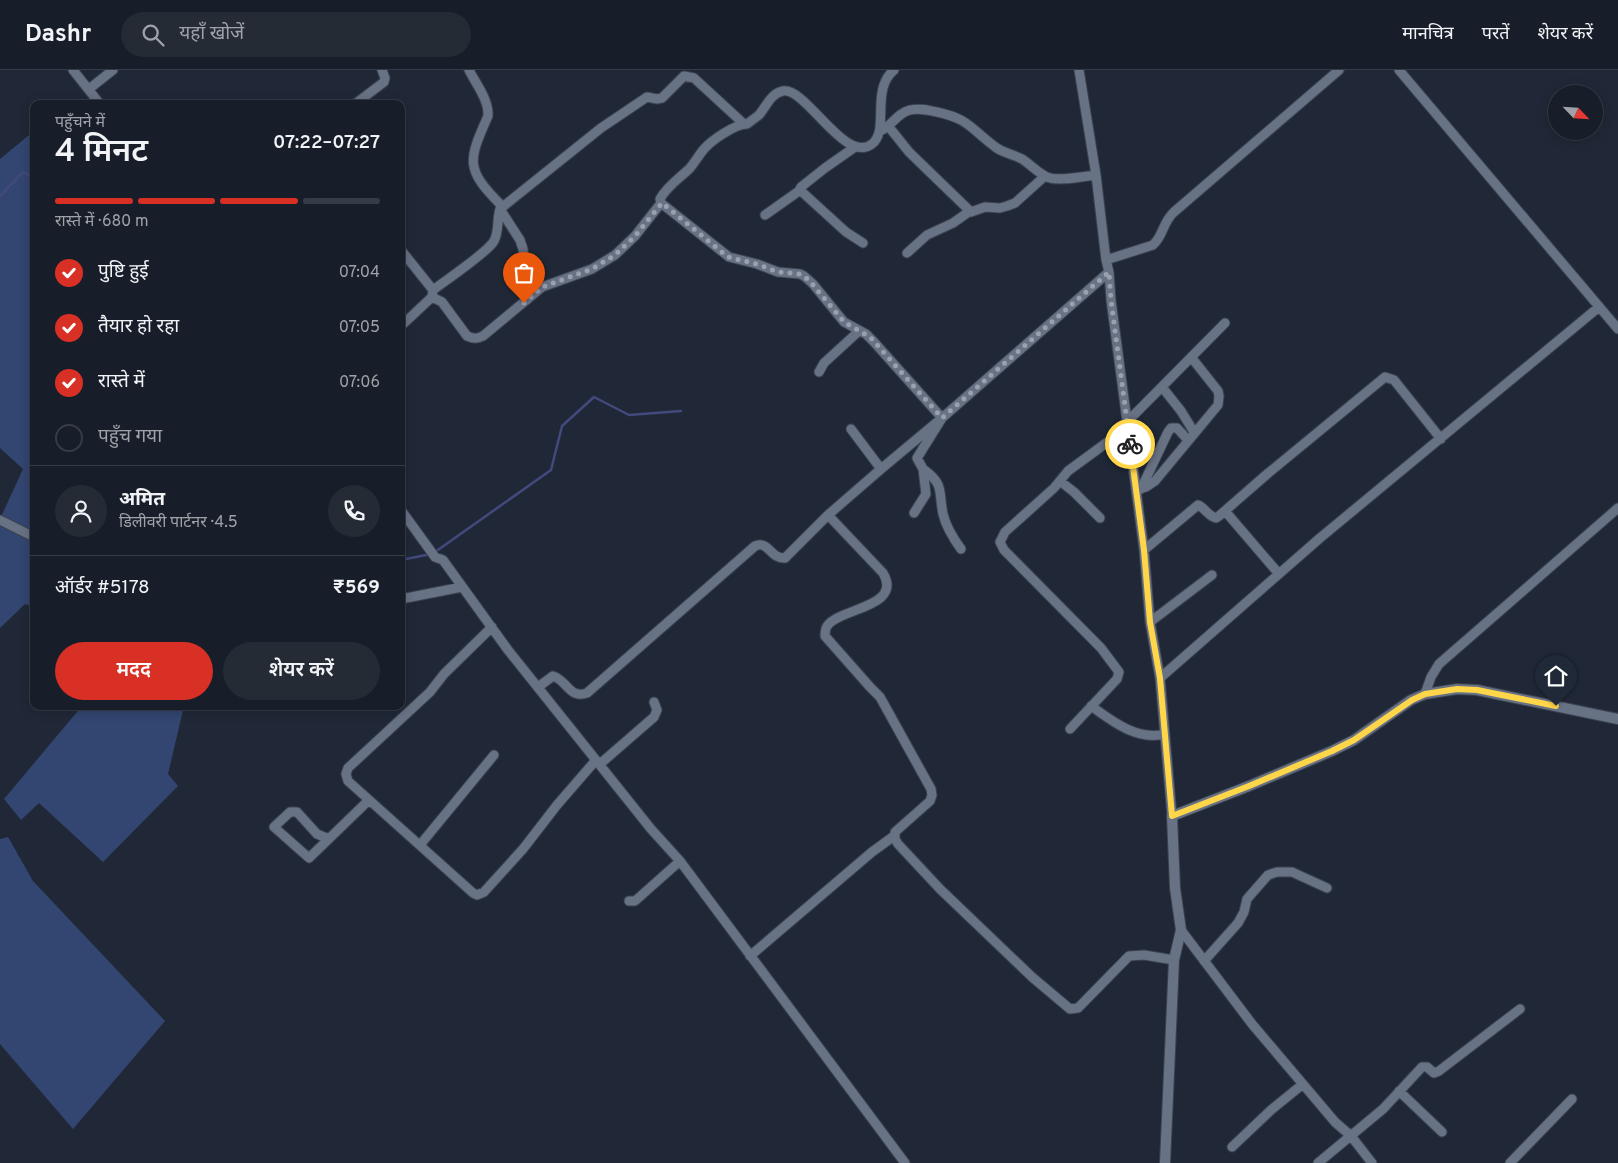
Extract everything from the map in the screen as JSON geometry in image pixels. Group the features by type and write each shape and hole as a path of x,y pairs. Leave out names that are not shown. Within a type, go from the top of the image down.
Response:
{"street":[{"path":"73,70 97,100"},
{"path":"90,89 113,70"},
{"path":"360,100 384,82 385,78 382,70"},
{"path":"469,70 487,104 488,111 488,116 472,154 475,173 483,187 501,207 520,240 523,249 527,300"},
{"path":"681,70 698,82 744,124"},
{"path":"1080,70 1138,490 1150,622 1160,678 1172,816 1175,888 1181,930 1174,960 1166,1163"},
{"path":"1106,260 1153,245 1158,241 1168,219 1174,212 1339,70"},
{"path":"1399,70 1618,328"},
{"path":"765,215 799,191 801,187 854,147 870,145 874,142 880,131 882,94 887,78 892,71"},
{"path":"405,322 433,294 494,242 497,217 501,207 614,119 647,97 662,98 682,78 689,76"},
{"path":"854,147 795,95 787,91 778,93 747,124 727,132 705,148 692,166 660,199 662,203 728,257 757,264 778,272 804,276 813,284 844,322 874,342 942,418"},
{"path":"880,131 889,127 898,115 912,109 929,110 956,116 999,150 1024,160 1045,176 1056,179 1096,175"},
{"path":"889,127 909,152 970,211"},
{"path":"907,253 927,235 953,223 970,211 989,206 1000,208 1015,202 1045,176"},
{"path":"799,191 846,232 863,243"},
{"path":"405,256 433,294 442,302 468,336 473,339 483,336 542,287 592,269 615,255 635,236 662,203"},
{"path":"538,687 553,676 571,692 576,694 587,693 755,546 764,545 774,556 785,558 828,515 880,469 942,418 1109,272"},
{"path":"1160,678 1279,574 1599,307"},
{"path":"1070,729 1117,679 1118,668 1095,642 1004,550 1000,542 1006,532 1060,481 1068,471 1128,424 1225,323"},
{"path":"819,372 824,363 859,331"},
{"path":"1138,490 1146,488 1154,481 1218,405 1220,396 1191,357"},
{"path":"1144,550 1198,505 1212,517 1216,518 1385,377 1394,380 1441,438"},
{"path":"1162,387 1181,411 1194,432"},
{"path":"914,513 926,494 922,469 917,458 942,418"},
{"path":"1138,490 1171,428 1177,428 1188,440"},
{"path":"851,429 880,469"},
{"path":"922,469 935,479 940,488 946,523 952,537 961,549"},
{"path":"1060,481 1100,518"},
{"path":"1425,694 1430,677 1439,664 1618,508"},
{"path":"1225,511 1279,574"},
{"path":"750,956 872,852 894,836 900,827 930,801 932,796 931,789 880,696 825,636 825,630 832,622 876,601 885,592 888,580 828,515"},
{"path":"405,516 435,556 443,560 508,650 651,829 680,861 905,1163"},
{"path":"0,520 30,535"},
{"path":"1150,622 1212,575"},
{"path":"405,598 462,587"},
{"path":"492,627 444,674 430,692 348,768 346,774 348,782 473,893 481,894 523,849 562,799 598,762 654,717 657,710 654,702"},
{"path":"1172,816 1332,751 1362,735 1412,700 1425,694 1457,689 1477,690 1618,719"},
{"path":"1091,706 1129,730 1147,735 1157,736 1164,734"},
{"path":"420,845 494,755"},
{"path":"328,840 317,834 296,812 290,812 274,827 310,858 369,800"},
{"path":"894,836 898,844 940,889 1032,977 1070,1009 1078,1008 1129,956 1144,955 1174,960"},
{"path":"629,901 635,900 680,861"},
{"path":"1204,961 1238,923 1244,912 1247,899 1268,875 1277,872 1292,872 1327,888"},
{"path":"1181,930 1252,1024 1336,1122 1351,1136 1372,1163"},
{"path":"1318,1163 1383,1109 1422,1067 1427,1067 1434,1073 1440,1072 1520,1009"},
{"path":"1232,1147 1271,1110 1303,1084"},
{"path":"1399,1091 1442,1132"},
{"path":"1510,1163 1572,1099"}],"shaded area":[{"path":"30,134 30,606 25,604 0,628 0,519 23,469 0,448 0,159"},
{"path":"79,710 183,710 168,774 178,786 103,862 39,803 21,820 4,799"},
{"path":"8,837 33,881 165,1021 73,1129 0,1044 0,839"}],"waterway":[{"path":"0,196 23,172 30,176"},
{"path":"435,552 551,470 562,426 594,397 629,415 681,411"},
{"path":"405,559 431,554"}],"way so far":[{"path":"524,303 535,291 550,283 603,264 624,248 662,203 728,257 757,264 778,272 804,276 813,284 844,322 870,337 942,418 1109,272 1130,444"}],"route":[{"path":"1130,444 1144,550 1150,622 1160,678 1172,816 1309,762 1332,751 1354,740 1412,700 1425,694 1440,690 1477,690 1556,706"}]}
